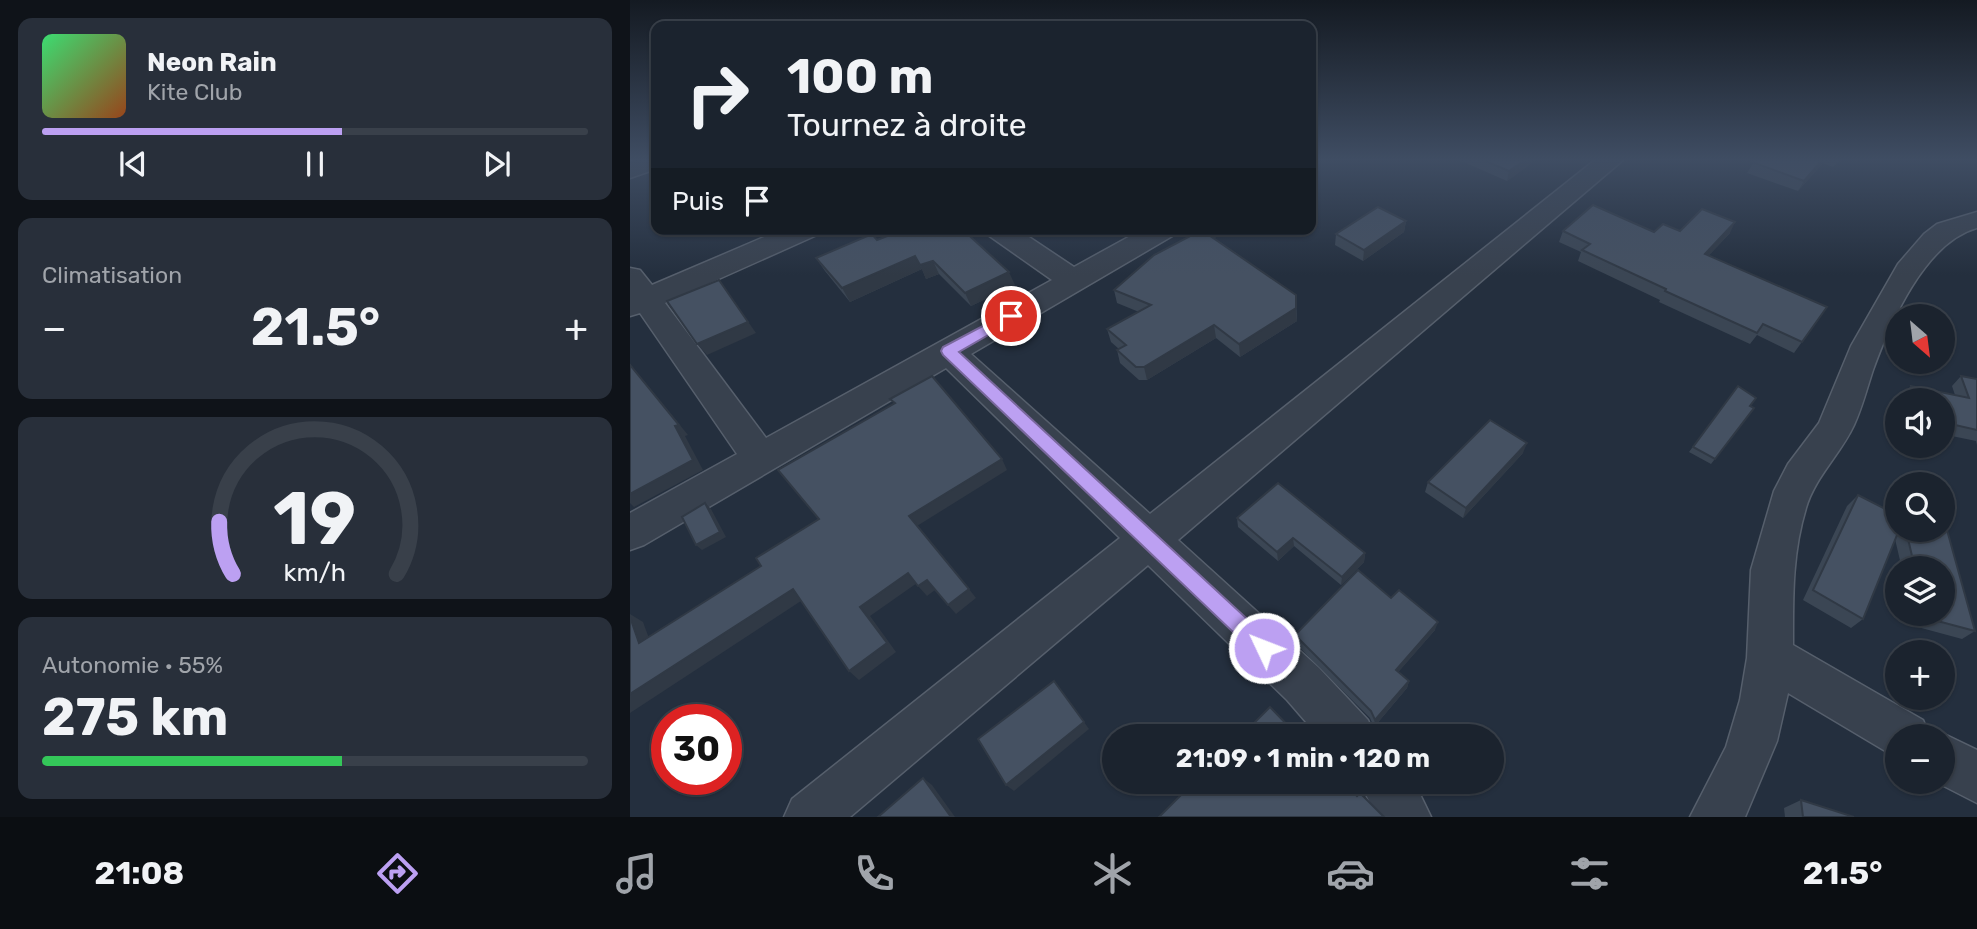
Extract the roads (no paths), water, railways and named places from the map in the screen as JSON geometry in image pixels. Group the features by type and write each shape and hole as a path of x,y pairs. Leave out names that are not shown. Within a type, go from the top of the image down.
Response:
{"street":[{"path":"810,817 1564,198"},
{"path":"1716,817 1741,775 1753,745 1770,657 1773,562 1783,520 1797,482 1828,443 1860,361 1900,283 1937,238 1954,227 1977,220"},
{"path":"760,457 635,294 791,235"},
{"path":"1007,235 1073,281"},
{"path":"630,533 1154,235"},
{"path":"948,351 1303,684 1339,724"},
{"path":"1770,657 1885,725"},
{"path":"1955,765 1977,778"},
{"path":"1392,794 1405,817"}]}
